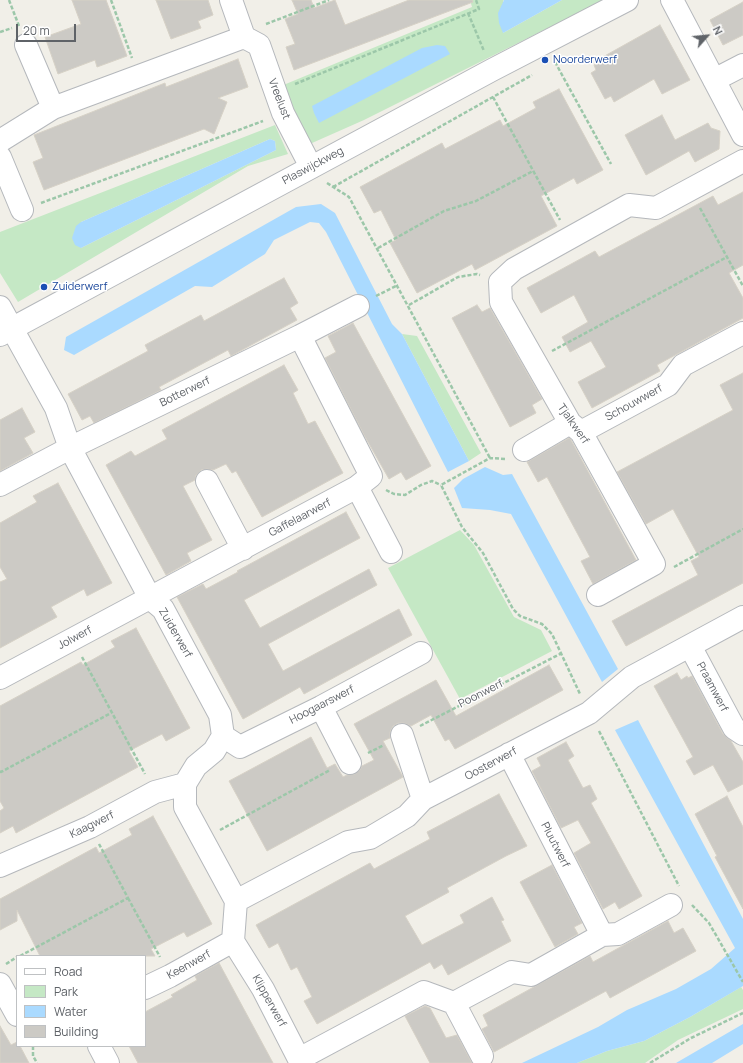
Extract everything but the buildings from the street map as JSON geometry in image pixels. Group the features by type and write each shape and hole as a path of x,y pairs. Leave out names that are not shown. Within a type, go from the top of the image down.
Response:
{"street":[{"path":"0,141 52,108 244,35 231,0"},
{"name":"Plaswijckweg","path":"6,332 492,70 627,0"},
{"path":"672,0 743,135"},
{"path":"22,35 52,108"},
{"name":"Vreelust","path":"244,35 259,44 283,113 311,167"},
{"path":"714,80 743,65"},
{"path":"0,157 22,210"},
{"path":"500,282 514,269 630,205 656,208 743,160"},
{"name":"Tjalkwerf","path":"500,282 501,302 534,360 576,428 654,564"},
{"name":"Botterwerf","path":"0,485 70,448 300,336 358,306"},
{"name":"Zuiderwerf","path":"0,307 6,332 56,408 70,448 150,598 163,609 220,715 223,736"},
{"name":"Schouwwerf","path":"524,450 576,428 668,385 683,365 743,333"},
{"path":"300,336 364,482 391,552"},
{"path":"207,481 243,549"},
{"name":"Gaffelaarwerf","path":"150,598 243,549 364,482"},
{"path":"598,595 654,564"},
{"name":"Jolwerf","path":"0,678 150,598"},
{"name":"Oosterwerf","path":"236,901 348,842 370,838 407,816 423,799 589,713 632,677 743,617"},
{"name":"Praamwerf","path":"690,646 740,728"},
{"name":"Hoogaarswerf","path":"223,736 240,747 321,707 422,653"},
{"path":"321,707 350,761"},
{"path":"223,736 214,751 196,766 185,784 185,807 236,901 233,941"},
{"path":"402,736 423,799"},
{"name":"Pluutwerf","path":"509,754 602,935"},
{"name":"Kaagwerf","path":"0,866 90,827 155,792 185,784"},
{"path":"454,1003 512,972 531,974 602,935 618,934 681,900"},
{"name":"Keenwerf","path":"146,988 233,941"},
{"name":"Klipperwerf","path":"233,941 263,989 300,1061"},
{"path":"0,984 16,1014"},
{"path":"300,1061 424,992 454,1003 482,1056"},
{"path":"100,1047 108,1063"}],"path":[{"path":"0,32 22,35 9,0"},
{"path":"111,0 138,76"},
{"path":"244,35 329,0"},
{"path":"276,92 479,8 476,0"},
{"path":"468,13 492,70"},
{"path":"550,65 556,61 611,164"},
{"path":"333,187 537,72"},
{"path":"493,97 570,238"},
{"path":"22,210 283,113"},
{"path":"311,167 316,176 349,197 398,285 490,458"},
{"path":"378,248 444,211 476,201 533,171"},
{"path":"690,190 743,286"},
{"path":"534,360 727,257"},
{"path":"408,305 458,277 477,274 500,282"},
{"path":"383,292 398,285"},
{"path":"441,485 490,458 504,460 524,450"},
{"path":"364,482 394,494 404,494 432,481 441,485 462,527 483,553 513,609 520,616 542,624 552,634 560,654 681,900 709,923 743,982"},
{"path":"654,564 668,570 743,529"},
{"path":"72,640 155,792"},
{"name":"Poonwerf","path":"202,840 350,761 402,736 560,654"},
{"path":"0,771 1,772 111,713"},
{"path":"90,827 170,976"},
{"path":"22,955 128,898"},
{"path":"0,967 16,959"},
{"path":"650,1063 691,1038 743,1013"},
{"path":"33,1047 33,1056 37,1063"}],"green space":[{"path":"470,0 504,0 503,33 562,0 604,0 364,120 303,147 281,86 472,7"},
{"path":"275,125 288,154 248,166 18,302 0,273 0,232","holes":["270,139 275,141 276,150 81,248 81,222"]},
{"path":"402,334 417,336 481,453 469,461"},
{"path":"460,530 474,545 514,617 541,630 552,651 460,699 388,568"},
{"path":"741,987 743,990 743,1009 678,1040 645,1063 577,1063 607,1051 644,1041 690,1017"}],"water":[{"path":"504,0 562,0 503,33 499,23 498,13"},
{"path":"437,45 445,46 450,54 319,123 312,106 422,48"},
{"path":"270,139 275,141 276,150 81,248 75,245 72,238 76,226 81,222"},
{"path":"321,204 335,213 392,324 402,334 469,461 448,472 326,232 319,223 310,222 274,240 265,254 212,287 195,286 74,355 64,350 66,337 296,207"},
{"path":"485,467 503,475 512,474 618,669 602,682 511,514 490,510 462,508 454,488 463,479"},
{"path":"638,720 743,919 743,986 690,1017 644,1041 607,1051 577,1063 522,1063 598,1027 627,1010 676,989 711,969 735,948 615,730"},
{"path":"743,1024 743,1044 712,1063 676,1063"}],"place":[{"name":"Noorderwerf","path":"545,60"},
{"name":"Zuiderwerf","path":"44,287"}]}
